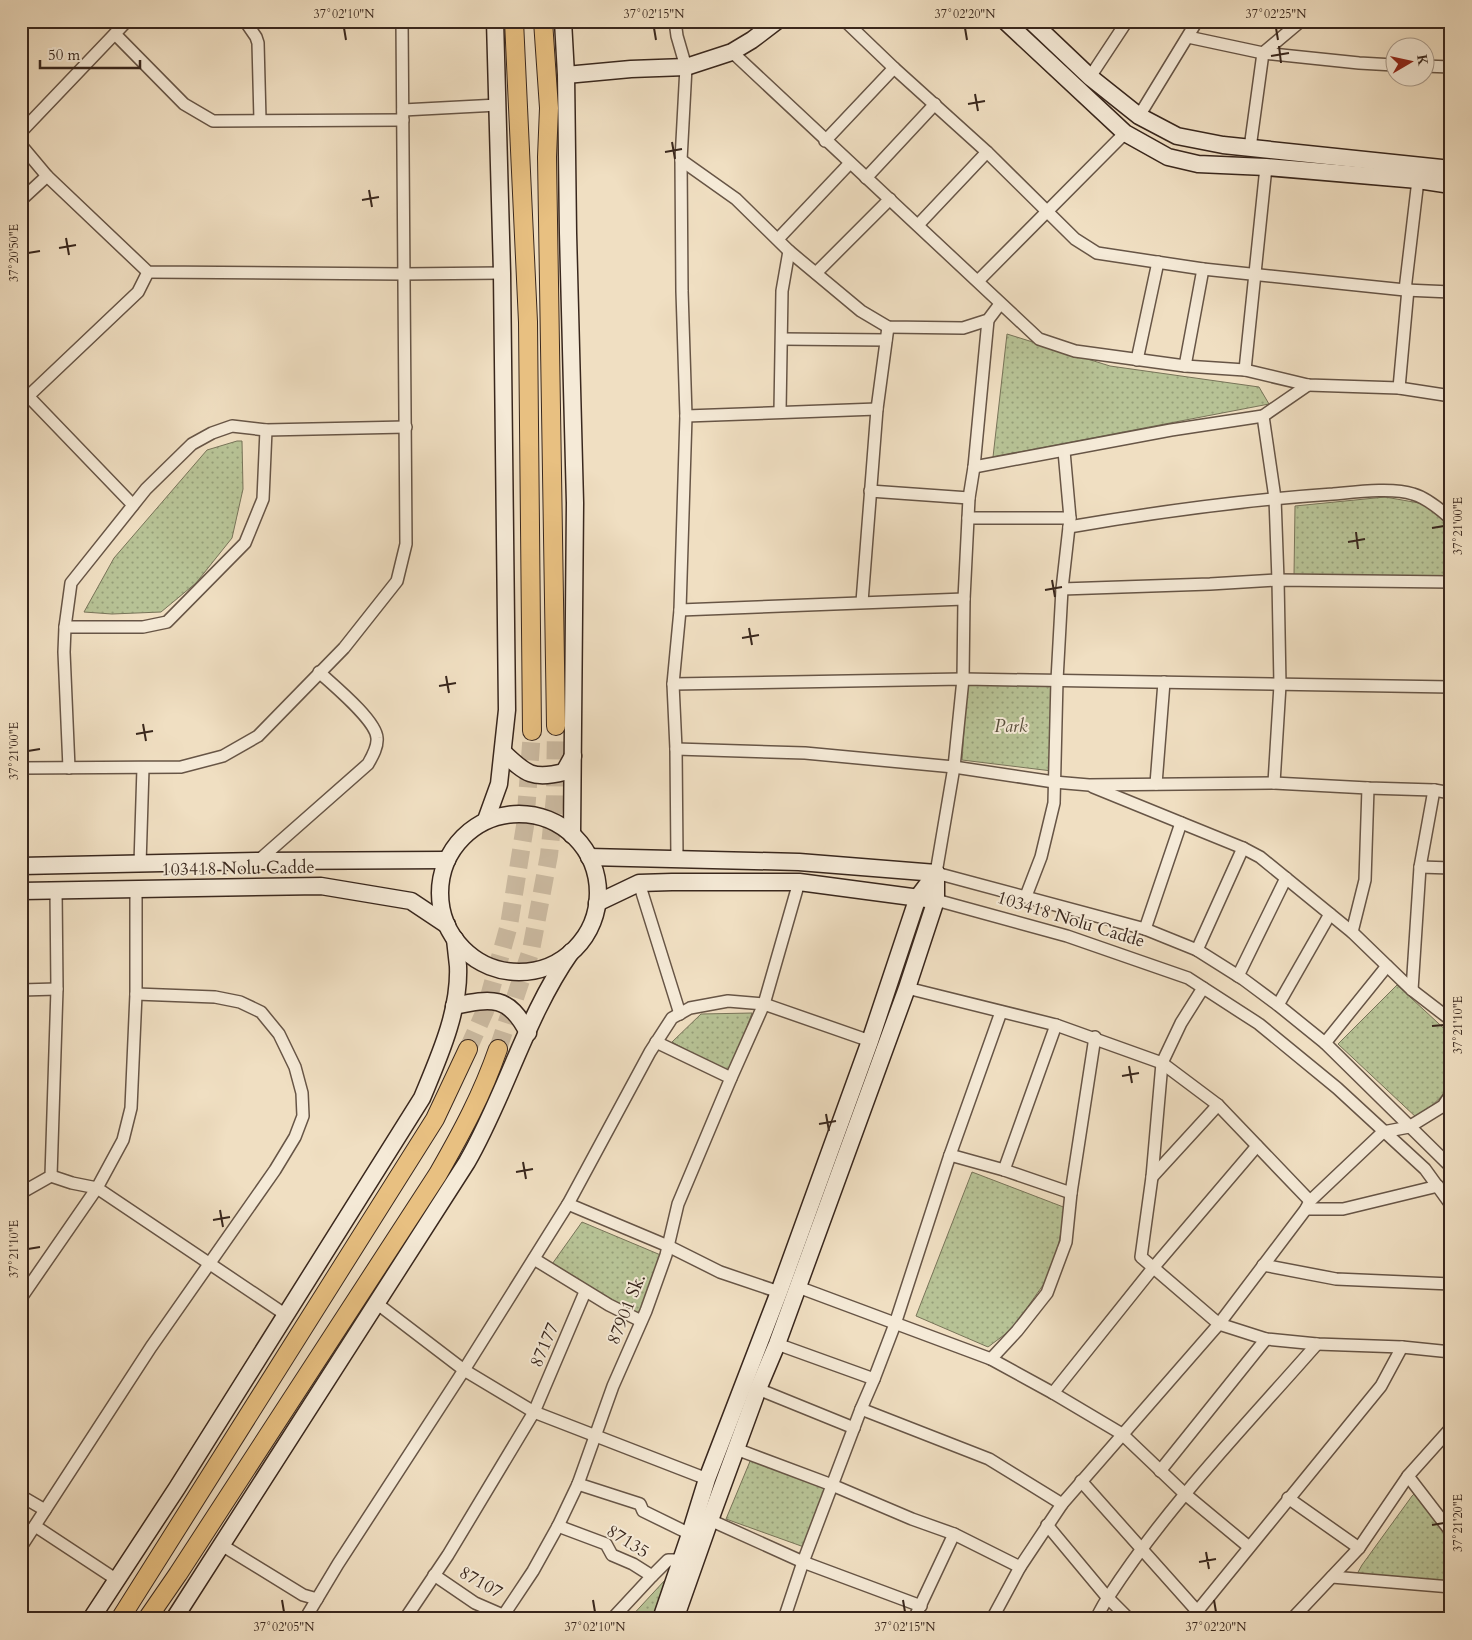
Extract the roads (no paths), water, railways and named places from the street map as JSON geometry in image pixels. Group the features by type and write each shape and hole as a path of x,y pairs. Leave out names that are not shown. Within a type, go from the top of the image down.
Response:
{"main road":[{"path":"514,21 528,322 532,731"},
{"path":"543,21 549,108 547,158 556,726"},
{"path":"120,1619 434,1119 468,1049"},
{"path":"147,1619 438,1174 470,1118 498,1049"}],"street":[{"path":"21,132 127,21"},
{"path":"245,21 256,37 258,44 260,120"},
{"path":"21,768 181,767 223,756 258,736 344,648 397,581 406,544 402,21"},
{"path":"486,820 499,784 504,753 507,710 502,273 496,21"},
{"path":"563,21 566,75 575,503 572,835"},
{"path":"674,21 686,67 681,160 682,291 686,416 680,610 673,684 676,749 677,858"},
{"path":"566,75 631,69 686,67 732,52 778,21"},
{"path":"845,21 987,152 1075,239 1097,253 1203,269 1407,290 1451,292"},
{"path":"1005,21 1125,133 1168,156 1198,164 1266,167 1451,184"},
{"path":"1031,21 1090,77 1138,116 1177,136 1223,145 1451,169"},
{"path":"1090,77 1127,21"},
{"path":"1138,116 1197,21"},
{"path":"1250,148 1263,53 1301,21"},
{"path":"115,34 184,104 213,121 403,115 498,105"},
{"path":"1188,37 1263,53 1384,64"},
{"path":"732,52 825,141 890,199 1039,339 1075,351 1185,366 1245,370 1308,385 1399,388 1451,396"},
{"path":"1434,66 1451,67"},
{"path":"825,141 894,68"},
{"path":"866,178 935,104"},
{"path":"978,281 1046,210 1125,133"},
{"path":"21,145 47,176 148,272 502,273"},
{"path":"918,225 987,152"},
{"path":"681,160 736,199 789,251 861,311 888,327 963,328 988,320"},
{"path":"778,239 850,163"},
{"path":"1245,370 1266,167"},
{"path":"21,200 47,176"},
{"path":"1399,388 1418,180"},
{"path":"816,273 890,199"},
{"path":"780,411 782,292 789,251"},
{"path":"1137,360 1158,262"},
{"path":"1185,366 1203,269"},
{"path":"134,505 25,400 138,292 148,272"},
{"path":"675,1619 907,988 936,900 936,873 954,767 964,679 964,599 969,498 974,468 988,320 1000,304"},
{"path":"862,602 877,409 888,327"},
{"path":"782,339 886,340"},
{"path":"974,468 1171,430 1263,416 1308,385"},
{"path":"686,416 780,411 877,409"},
{"path":"1263,416 1275,498 1278,580 1280,685 1274,783"},
{"path":"69,768 64,652 71,583 146,488 192,444 212,433 232,426 266,430 406,427"},
{"path":"66,627 144,627 167,622 245,543 263,499 266,430"},
{"path":"1026,896 1041,857 1054,803 1057,680 1062,589 1069,523 1064,451"},
{"path":"968,518 1069,523 1275,498 1384,490 1413,494 1438,508 1451,519"},
{"path":"870,491 969,498"},
{"path":"1062,589 1278,580 1451,582"},
{"path":"680,610 964,599"},
{"path":"258,861 368,764 373,756 378,740 376,733 363,713 319,672"},
{"path":"673,684 964,679 1451,687"},
{"path":"1156,784 1164,682"},
{"path":"676,749 805,753 954,767 1054,782 1089,785 1274,783 1434,790 1451,794"},
{"path":"504,753 522,770 546,777 564,772 573,756"},
{"path":"140,864 143,768"},
{"path":"1089,785 1243,848 1260,857 1352,932 1412,990 1451,1020"},
{"path":"1352,932 1365,880 1368,788"},
{"path":"1412,990 1420,867 1434,790"},
{"path":"91,1619 177,1488 422,1098 439,1057 454,1006 458,967 451,932 442,909 440,892 447,860 467,834 486,820 510,814 525,814 555,822 572,835 585,849 597,879 598,903 589,930 555,975 483,1134 467,1162 375,1302 174,1619"},
{"path":"1145,929 1181,823"},
{"path":"1198,950 1243,848"},
{"path":"589,857 799,862 936,873 1145,929 1198,950 1278,1005 1325,1043 1451,1167"},
{"path":"21,866 258,861 447,860"},
{"path":"1420,867 1451,868"},
{"path":"661,1619 707,1478 779,1292 870,1040 918,898 936,873"},
{"path":"1238,976 1286,878"},
{"name":"103418 Nolu Cadde","path":"598,903 640,883 799,882 936,900 1066,936 1188,978 1259,1024 1337,1088 1425,1169 1451,1205"},
{"name":"87901 Sk.","path":"506,1617 558,1526 578,1484 613,1386 641,1321 666,1255 678,1204 764,1004 799,882"},
{"path":"640,883 680,1014"},
{"name":"103418 Nolu Cadde","path":"21,891 321,886 411,901 451,932"},
{"path":"51,1176 57,989 56,890"},
{"path":"21,1298 97,1188 123,1140 131,1108 136,994 136,890"},
{"path":"1278,1005 1330,914"},
{"path":"451,932 466,951 479,961 494,968 510,972 527,972 543,969 558,962 572,952"},
{"path":"1325,1043 1387,966"},
{"path":"907,988 1056,1025 1095,1037 1162,1063 1218,1105 1257,1146 1308,1205 1343,1209 1438,1186"},
{"path":"1202,988 1181,1023 1162,1063 1152,1177 1141,1257 1219,1324 1266,1339 1317,1344 1402,1347 1451,1352"},
{"path":"21,990 57,989"},
{"path":"21,1547 141,1363 275,1170 295,1137 302,1116 302,1093 295,1067 279,1034 261,1012 240,1002 215,997 136,994"},
{"path":"454,1006 481,1001 494,1001 505,1005 517,1014 528,1033"},
{"path":"305,1619 568,1204 656,1042 672,1018 690,1008 728,1001 764,1004 870,1040"},
{"path":"784,1619 803,1562 860,1409 874,1379 895,1324 950,1155 1001,1012"},
{"path":"1004,1170 1056,1025"},
{"path":"991,1359 1017,1331 1047,1293 1066,1242 1071,1193 1095,1037"},
{"path":"656,1042 731,1078"},
{"path":"992,1619 1020,1567 1062,1504 1219,1324 1308,1205 1383,1132 1409,1127 1443,1106 1451,1094"},
{"path":"1152,1177 1218,1105"},
{"path":"1053,1393 1153,1268 1257,1146"},
{"path":"950,1155 1004,1170 1071,1193"},
{"path":"21,1193 51,1176 97,1188 286,1315"},
{"path":"568,1204 668,1246 720,1272 779,1292"},
{"path":"534,1259 585,1292 641,1321"},
{"path":"1264,1265 1336,1279 1451,1284"},
{"path":"798,1287 991,1359 1053,1393 1122,1434 1185,1494 1249,1547"},
{"name":"87177","path":"405,1619 534,1412 585,1292"},
{"path":"375,1302 464,1370 534,1412 595,1437 707,1478"},
{"path":"1160,1471 1266,1339"},
{"path":"777,1344 874,1379"},
{"path":"1096,1619 1107,1598 1185,1494 1317,1344"},
{"path":"1081,1481 1142,1549 1194,1615 1381,1386 1402,1347"},
{"path":"758,1389 854,1428"},
{"path":"860,1409 989,1459 1062,1504"},
{"path":"1292,1619 1359,1548 1408,1476 1451,1428"},
{"path":"736,1449 954,1534 1020,1567"},
{"path":"1408,1476 1451,1532"},
{"path":"578,1484 640,1504 643,1511 690,1534"},
{"path":"21,1496 45,1510"},
{"path":"1288,1498 1359,1548"},
{"path":"710,1520 803,1562 921,1606"},
{"path":"1047,1525 1107,1598 1129,1619"},
{"path":"35,1526 117,1580"},
{"name":"87135","path":"558,1526 606,1544 612,1555 633,1564 652,1576"},
{"path":"914,1619 954,1534"},
{"path":"220,1544 303,1594 317,1599"},
{"path":"612,1619 668,1560 681,1560"},
{"name":"87107","path":"434,1575 474,1603 506,1617"},
{"path":"1332,1577 1451,1587"}],"tunnel":[{"path":"498,1049 531,950 549,855 555,797 556,726"},
{"path":"468,1049 485,1011 509,925 525,826 532,731"}],"park label":[{"name":"Park","path":"1011,726"}]}
